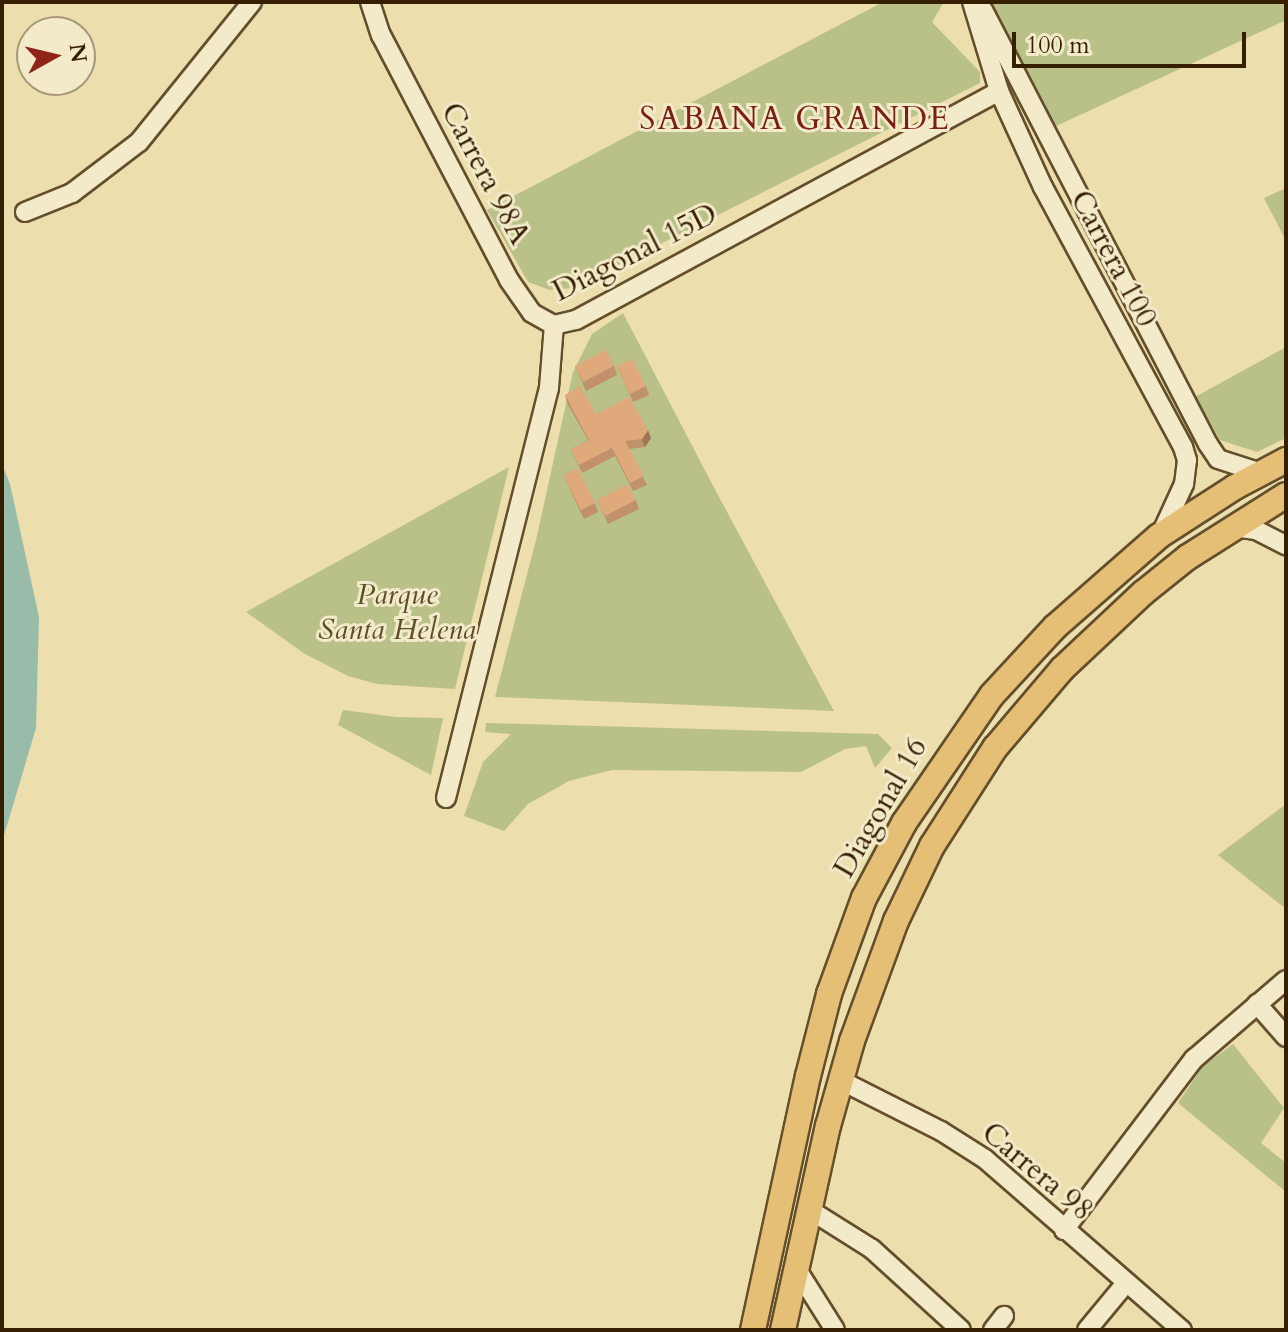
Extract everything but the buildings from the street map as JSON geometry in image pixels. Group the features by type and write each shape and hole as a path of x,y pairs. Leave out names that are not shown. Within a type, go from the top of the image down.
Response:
{"main road":[{"name":"Diagonal 16","path":"753,1330 821,1022 851,931 878,870 934,775 992,695 1055,627 1159,536 1286,460"},
{"name":"Diagonal 16","path":"783,1330 840,1080 881,957 914,881 957,804 995,748 1046,687 1088,644 1165,575 1286,495"}],"street":[{"path":"25,212 72,193 139,142 252,2"},
{"name":"Carrera 98A","path":"356,2 381,35 523,304 541,320 554,325"},
{"name":"Carrera 98A","path":"370,2 381,35"},
{"name":"Carrera 100","path":"972,2 999,91 1043,187 1187,460 1184,484 1159,536"},
{"name":"Carrera 100","path":"979,2 1136,309 1218,459 1261,473"},
{"name":"Diagonal 15D","path":"446,798 549,388 554,325 576,320 999,91"},
{"path":"1115,321 1136,309"},
{"path":"1234,527 1256,530 1286,545"},
{"path":"1064,1230 1194,1059 1286,980"},
{"path":"1257,1004 1286,1037"},
{"name":"Carrera 98","path":"840,1080 941,1131 985,1159 1182,1330"},
{"path":"810,1210 872,1249 961,1330"},
{"path":"796,1268 835,1330"},
{"path":"1087,1330 1126,1283"}],"green space":[{"path":"883,2 944,2 932,22 980,72 980,83 573,288 550,290 528,282 487,210"},
{"path":"992,2 1286,2 1286,20 1054,127"},
{"path":"1286,188 1286,241 1264,198"},
{"path":"623,313 834,711 495,697 536,540 573,372 592,334"},
{"path":"1286,347 1286,438 1257,452 1220,440 1195,397"},
{"name":"Parque Santa Helena","path":"509,467 455,689 377,684 348,676 305,654 246,612"},
{"path":"343,710 396,717 443,718 431,775 338,725"},
{"path":"486,723 878,734 892,748 875,768 866,746 845,749 801,772 612,770 569,781 528,804 504,831 464,816 483,762 511,734 485,732"},
{"path":"1286,804 1286,909 1218,855"},
{"path":"1233,1044 1284,1108 1261,1143 1286,1163 1286,1192 1178,1103 1203,1066"}],"shaded area":[{"path":"2,464 10,484 39,617 36,728 2,842"}],"district":[{"name":"SABANA GRANDE","path":"795,119"}]}
